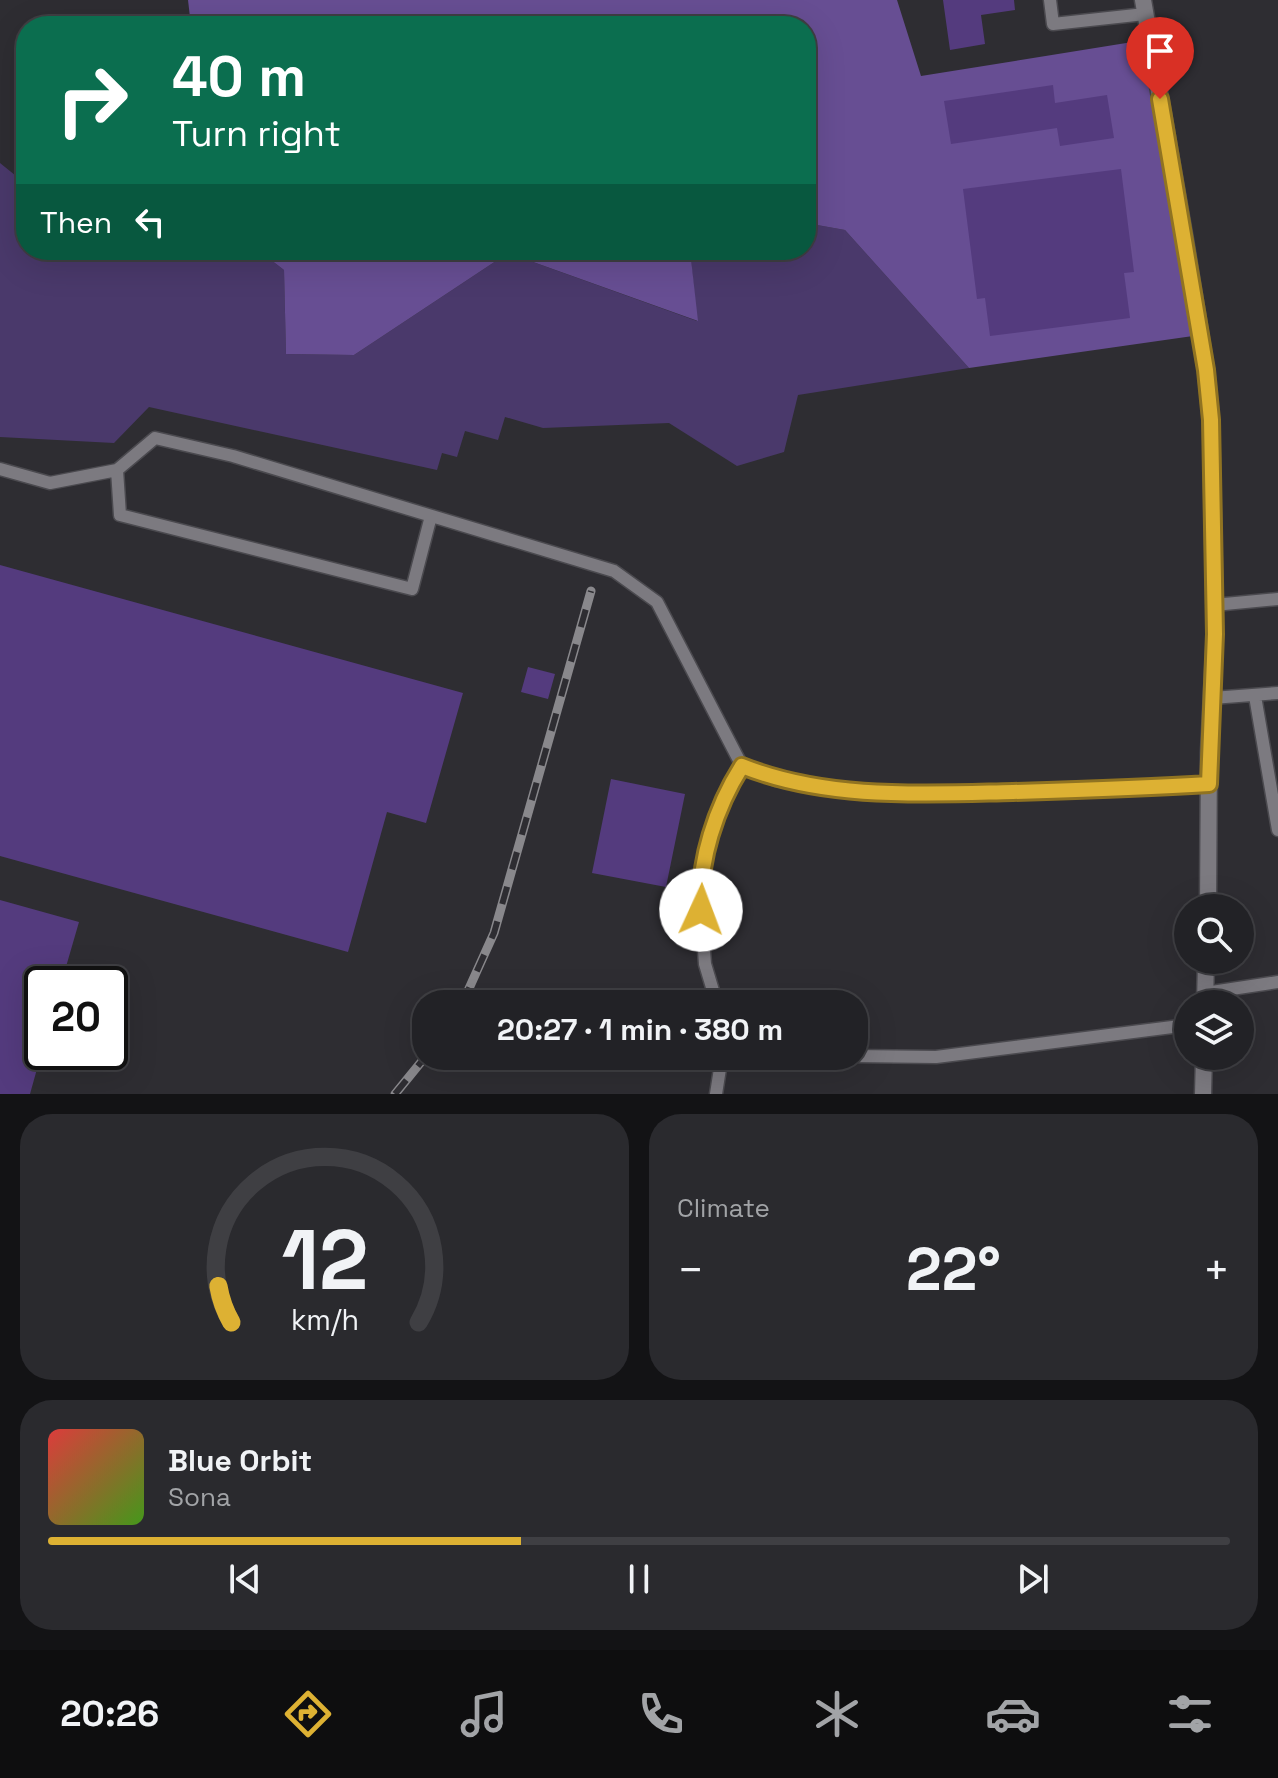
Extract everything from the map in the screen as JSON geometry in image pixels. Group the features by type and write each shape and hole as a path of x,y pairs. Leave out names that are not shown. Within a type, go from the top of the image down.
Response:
{"street":[{"path":"1144,7 1206,370 1211,420 1214,605 1208,894"},
{"path":"1203,1094 1204,1070"}],"lane":[{"path":"1050,0 1053,24 1144,7"},
{"path":"0,469 50,483 117,470 155,438 233,456 614,571 657,602 742,766 776,780 851,792 948,794 1209,784"},
{"path":"117,470 120,515 412,589 431,516"},
{"path":"1214,605 1278,599"},
{"path":"1212,698 1278,693"},
{"path":"1255,696 1278,830"},
{"path":"713,990 705,964 699,883 723,796 742,766"},
{"path":"1242,990 1278,982"},
{"path":"868,1056 936,1057 1174,1027"},
{"path":"716,1094 720,1070"}],"shaded area":[{"path":"188,0 897,0 921,76 1151,39 1207,334 969,368 845,230 816,225 816,16 190,16"},
{"path":"0,163 16,176 16,260 271,260 284,270 286,354 354,355 497,260 527,260 697,321 691,260 816,260 816,225 845,230 969,368 798,395 784,452 737,466 669,423 543,428 505,417 498,440 465,431 457,457 442,453 437,470 149,407 114,443 0,437"},
{"path":"271,260 497,260 354,355 286,354 284,270"},
{"path":"528,260 691,260 698,321"}],"building":[{"path":"943,0 1014,0 1015,10 981,15 985,44 950,50"},
{"path":"1053,85 1055,103 1107,95 1114,138 1060,146 1057,128 951,144 944,101"},
{"path":"1121,169 1134,272 1124,273 1130,318 990,336 985,298 977,299 963,189"},
{"path":"0,565 463,693 426,823 387,812 348,952 0,856"},
{"path":"528,667 555,674 548,699 521,692"},
{"path":"611,779 685,794 666,887 592,873"},
{"path":"0,900 79,922 66,966 24,966 24,1070 37,1070 30,1094 0,1094"}],"railway":[{"path":"468,990 494,933 591,591"},
{"path":"395,1094 415,1070"}],"route":[{"path":"701,910 699,883 723,796 742,766 776,780 851,792 948,794 1209,784 1215,634 1211,420 1206,370 1160,99"}]}
